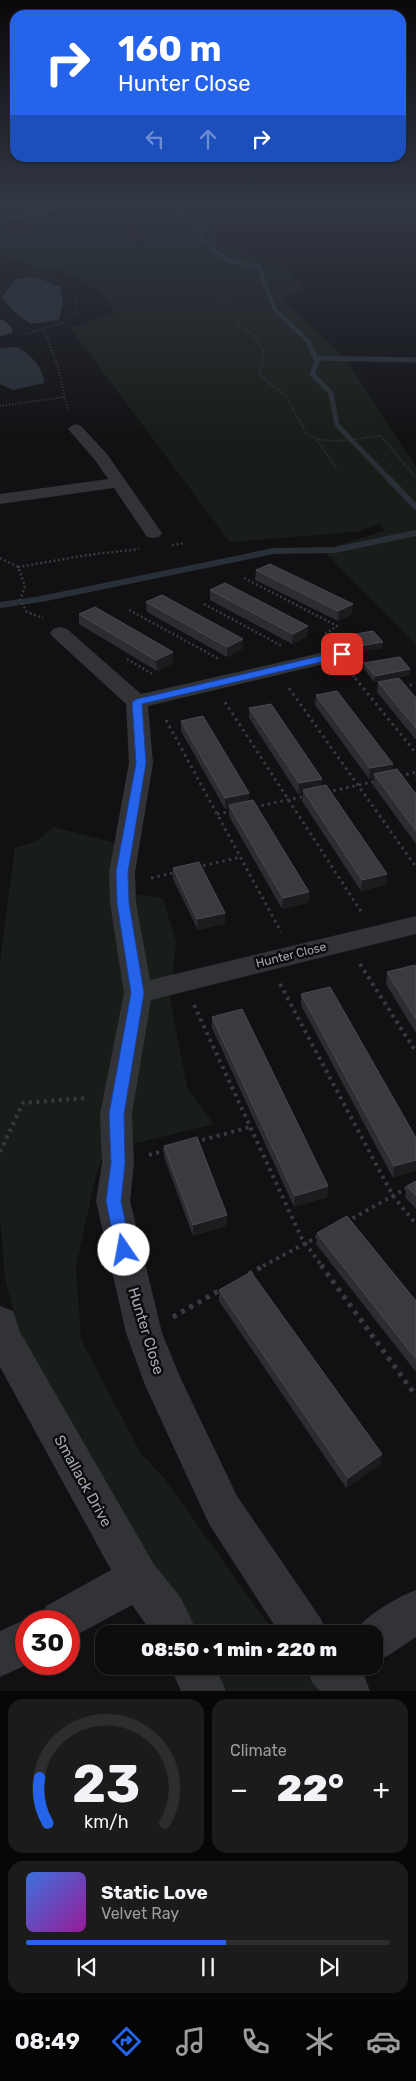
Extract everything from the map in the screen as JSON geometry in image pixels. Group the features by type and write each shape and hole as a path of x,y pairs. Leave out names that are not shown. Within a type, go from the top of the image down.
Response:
{"street":[{"path":"0,323 7,330 0,332"},
{"path":"76,429 101,458 118,482 149,541"},
{"path":"0,499 118,482"},
{"path":"60,633 146,700 339,655"},
{"name":"Hunter Close","path":"146,700 141,763 122,872 123,903 138,993 116,1114 118,1163 113,1201 144,1333 164,1385 223,1510 300,1625"},
{"name":"Hunter Close","path":"138,993 416,925"},
{"name":"Smallack Drive","path":"0,1323 3,1337 138,1578 166,1613 172,1625"},
{"path":"80,1610 138,1578"},
{"path":"383,1634 416,1611"},
{"path":"0,1656 15,1647"},
{"path":"196,1675 204,1691"}],"path":[{"path":"29,334 58,325 75,314 76,301 68,285 60,282"},
{"path":"210,282 221,294 225,309 232,319 254,336 264,353 260,375 288,397 302,429 317,439 336,468"},
{"path":"0,406 64,398 63,384 58,367 44,330"},
{"path":"317,439 339,440 359,436 380,436 416,478"},
{"path":"0,558 18,567 88,555 149,541"},
{"path":"170,545 185,543"},
{"path":"18,567 25,586 20,600 23,605"},
{"path":"244,578 337,626 316,640 339,655"},
{"path":"204,604 285,648"},
{"path":"128,610 221,661 206,671 213,684 376,935"},
{"path":"276,670 416,867"},
{"path":"397,687 416,684"},
{"path":"368,692 416,753"},
{"path":"146,700 217,814 293,955"},
{"path":"391,778 416,772"},
{"path":"323,793 383,780"},
{"path":"253,807 315,795"},
{"path":"217,814 235,811"},
{"path":"195,868 241,857"},
{"path":"122,884 186,870"},
{"path":"346,942 416,1052"},
{"path":"267,961 393,1196 416,1224"},
{"path":"183,982 305,1244 416,1396"},
{"path":"0,1152 23,1103 84,1097 116,1114"},
{"path":"193,1143 250,1127"},
{"path":"118,1163 174,1148"},
{"path":"337,1226 416,1183"},
{"path":"240,1280 329,1231"},
{"path":"144,1333 231,1284"}],"shaded area":[{"path":"13,282 48,282 60,286 63,303 59,320 31,324 14,312 2,297"},
{"path":"82,282 299,282 306,288 284,300 345,358 416,467 416,645 323,550 384,531 380,524 356,532 230,542 70,328 115,313 101,293"},
{"path":"18,347 32,358 39,367 44,383 13,390 0,384 0,348"},
{"path":"54,827 115,843 111,891 163,898 176,943 170,998 187,1087 214,1124 142,1142 106,1146 95,1179 76,1267 81,1340 140,1452 165,1479 259,1612 270,1625 182,1625 26,1363 5,1278 0,1217 0,961 15,848 35,842"},
{"path":"210,1675 314,1675 327,1691 218,1691"}],"building":[{"path":"270,564 353,604 338,611 256,570"},
{"path":"225,583 308,626 293,634 210,590"},
{"path":"162,595 243,639 227,647 146,602"},
{"path":"95,607 173,652 156,660 79,614"},
{"path":"373,631 383,642 348,648 339,637"},
{"path":"400,657 410,669 375,676 364,663"},
{"path":"399,678 416,698 416,728 378,682"},
{"path":"337,691 393,764 370,768 316,695"},
{"path":"271,704 322,779 299,783 249,708"},
{"path":"203,716 249,793 225,798 181,721"},
{"path":"397,769 416,794 416,831 374,774"},
{"path":"326,785 387,874 362,880 303,790"},
{"path":"253,800 309,892 283,898 229,805"},
{"path":"199,862 225,913 197,919 173,868"},
{"path":"415,965 416,968 416,1019 387,972"},
{"path":"330,987 416,1138 416,1160 394,1166 301,994"},
{"path":"242,1009 328,1186 295,1196 212,1017"},
{"path":"197,1137 227,1215 193,1225 164,1146"},
{"path":"416,1181 416,1196 407,1186"},
{"path":"347,1216 416,1301 416,1359 317,1233"},
{"path":"251,1272 382,1454 348,1478 219,1290"}],"waterway":[{"path":"265,282 275,310 290,324"},
{"path":"289,323 308,341 315,358"},
{"path":"315,358 416,360"},
{"path":"315,358 317,362 312,374 331,393 337,425 389,479"},
{"path":"388,478 416,507"},
{"path":"0,605 41,599 274,551 335,550 416,533"}],"route":[{"path":"124,1250 113,1201 118,1163 116,1114 138,993 123,903 122,884 122,872 141,763 137,702 342,654"}]}
